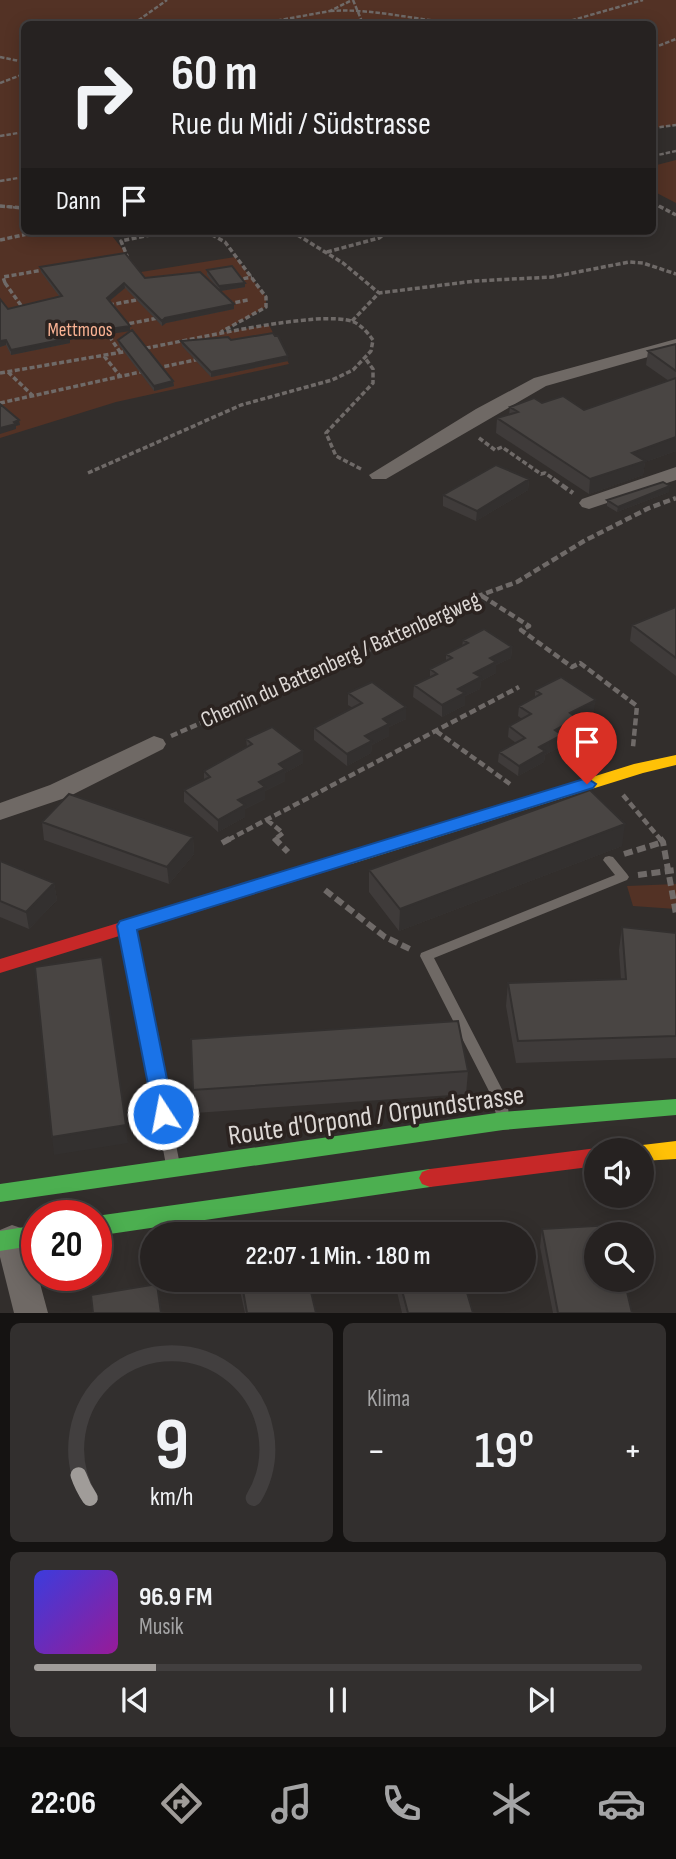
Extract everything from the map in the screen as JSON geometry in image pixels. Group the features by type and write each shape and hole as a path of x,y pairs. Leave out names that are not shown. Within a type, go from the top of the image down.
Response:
{"street":[{"path":"379,475 540,382 676,344"},
{"path":"589,503 676,473"},
{"path":"0,813 59,791 154,744"},
{"path":"0,966 640,768 676,760"},
{"name":"Route d'Orpond / Orpundstrasse","path":"0,1194 503,1121 676,1107"},
{"path":"654,1151 676,1150"},
{"path":"112,1224 584,1159"},
{"path":"16,1238 31,1313"}],"lane":[{"path":"503,1121 498,1095 426,956 623,877 609,860"},
{"path":"127,926 173,1168"}],"path":[{"path":"137,21 167,0"},
{"path":"330,11 353,0 362,21"},
{"path":"570,21 643,0"},
{"path":"275,21 358,9 445,21"},
{"path":"656,47 676,39"},
{"path":"0,57 21,61"},
{"path":"0,83 21,76"},
{"path":"656,128 676,125"},
{"path":"0,136 21,132"},
{"path":"656,155 676,151"},
{"path":"0,181 21,178"},
{"path":"656,205 676,215"},
{"path":"0,206 21,208"},
{"path":"0,240 23,235"},
{"path":"114,258 127,256 121,241 150,235"},
{"path":"212,235 225,242 266,297 266,307 217,334"},
{"path":"298,235 327,252 366,280 379,293"},
{"path":"327,252 383,235"},
{"path":"352,321 379,293 475,281 552,277 629,262 676,274"},
{"path":"31,320 2,284 3,277 50,269"},
{"path":"227,282 252,277"},
{"path":"100,306 150,297"},
{"path":"223,305 248,300"},
{"path":"120,352 104,328 164,317"},
{"path":"0,373 313,318 352,321 365,329 373,340 371,351 353,370 332,380 240,405 88,473"},
{"path":"103,355 120,376"},
{"path":"0,403 201,358"},
{"path":"365,358 373,369 373,383 327,433 326,438 335,456 379,475"},
{"path":"8,372 32,396"},
{"path":"462,425 495,450 502,447 589,503"},
{"name":"Chemin du Battenberg / Battenbergweg","path":"154,744 377,646 453,605 517,582 584,541 649,508 676,498"},
{"path":"481,595 529,626 521,630 572,667 580,663 637,706 632,742 634,750"},
{"path":"222,843 519,687"},
{"path":"436,731 519,791"},
{"path":"616,786 663,842 673,870 676,914"},
{"path":"267,820 283,833 273,839 291,854"},
{"path":"609,860 663,842"},
{"path":"623,877 673,870"},
{"path":"343,904 386,937 426,956"}],"green space":[{"name":"Mettmoos","path":"0,0 676,0 676,125 656,128 656,21 21,21 21,235 111,235 141,272 235,257 266,297 266,307 219,333 269,325 289,364 116,402 0,438"},
{"path":"676,160 676,203 656,193 656,165"},
{"path":"676,884 676,909 633,906 627,886"}],"building":[{"path":"125,253 145,278 200,272 234,304 165,318 162,321 124,283 107,298 130,326 68,335 70,338 11,350 6,340 0,341 0,299 8,309 62,296 40,267"},
{"path":"232,266 245,283 219,286 207,270"},
{"path":"132,330 173,381 154,386 118,340"},
{"path":"273,333 278,336 288,356 211,372 181,341 228,337 231,340"},
{"path":"676,344 676,371 648,351"},
{"path":"676,378 676,437 632,453 645,461 590,479 497,418 518,412 510,407 534,398 542,403 563,396 584,410"},
{"path":"0,404 19,420 14,422 16,424 0,428"},
{"path":"496,465 529,479 477,511 443,495"},
{"path":"663,482 670,486 618,507 607,500"},
{"path":"676,607 676,658 632,625"},
{"path":"484,629 512,647 490,658 496,662 474,673 481,677 458,689 465,693 442,705 414,685 437,674 430,669 452,658 446,654 468,643 463,640"},
{"path":"561,677 596,700 570,713 577,718 555,730 562,735 539,747 545,751 519,766 499,752 525,738 509,726 531,714 519,706 541,694 535,690"},
{"path":"372,682 406,707 383,719 389,724 365,736 372,741 347,754 314,728 362,703 348,693"},
{"path":"272,727 303,751 279,764 285,769 259,782 265,787 238,800 245,805 218,820 184,790 210,777 204,771 252,744 246,739"},
{"path":"590,790 625,824 400,909 369,870"},
{"path":"69,794 193,837 167,867 42,822"},
{"path":"0,861 54,883 26,912 0,901"},
{"path":"622,927 676,933 676,1036 518,1041 508,983 626,979"},
{"path":"102,957 126,1125 52,1137 35,967"},
{"path":"458,1021 468,1071 193,1090 191,1039"},
{"path":"584,1227 584,1292 627,1292 632,1313 558,1313 542,1229"},
{"path":"140,1287 140,1292 158,1292 161,1313 93,1313 91,1295"},
{"path":"243,1292 311,1292 316,1313 247,1313"},
{"path":"402,1292 467,1292 473,1313 408,1313"}],"traffic: fast":[{"path":"0,1193 503,1121 676,1107"},
{"path":"112,1224 430,1178"},
{"path":"0,1241 21,1238"}],"traffic: slow":[{"path":"351,858 640,768 676,760"},
{"path":"654,1151 676,1150"}],"traffic: jam":[{"path":"0,966 351,858"},
{"path":"430,1178 584,1159"}],"route":[{"path":"163,1114 127,926 587,784"}]}
